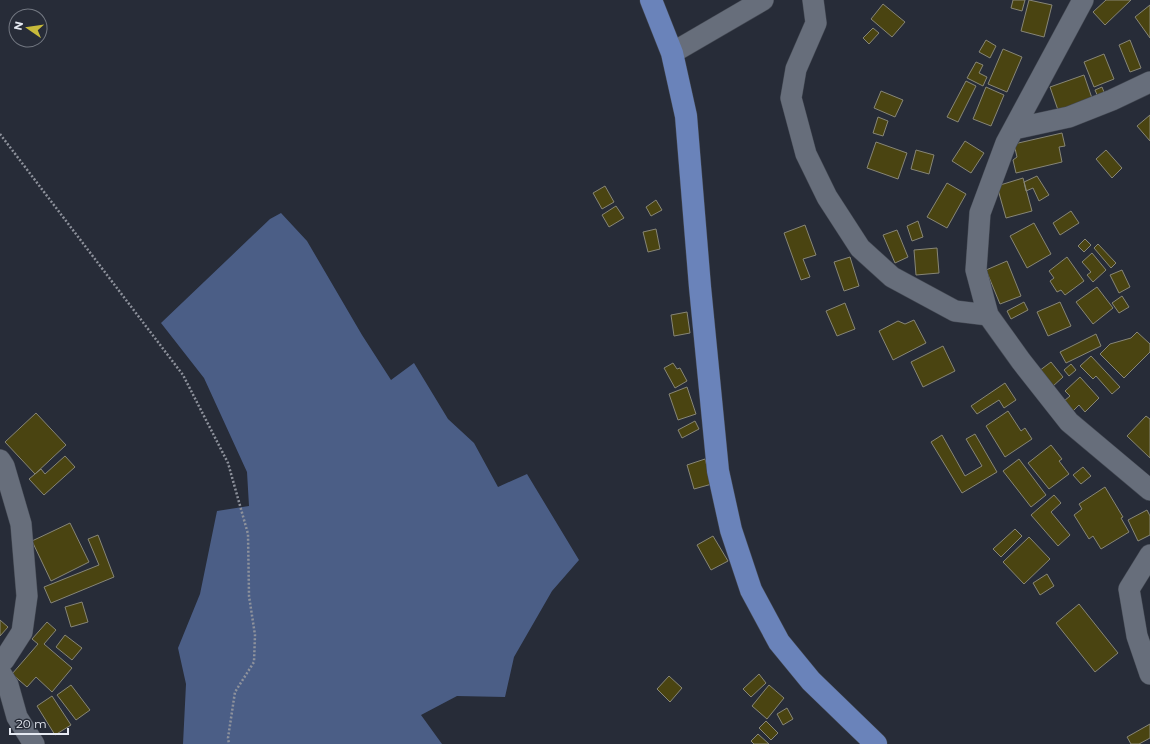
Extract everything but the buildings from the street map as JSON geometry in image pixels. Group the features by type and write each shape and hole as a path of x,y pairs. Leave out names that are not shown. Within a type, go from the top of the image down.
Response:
{"main road":[{"path":"651,0 672,53 686,116 700,287 718,471 731,530 751,590 779,642 811,681 876,744"}],"street":[{"path":"672,53 763,0"},
{"path":"813,0 816,22 796,69 790,98 806,154 827,197 860,248 892,277 955,311 988,314"},
{"path":"1083,0 1006,143 980,213 976,270 988,314 1021,361 1069,422 1150,490"},
{"path":"1014,129 1069,117 1112,100 1150,82"},
{"path":"0,460 4,466 21,524 27,596 22,632 4,660 0,662"},
{"path":"1150,555 1130,589 1137,636 1150,674"},
{"path":"0,672 8,685 18,718 34,744"}],"path":[{"path":"0,134 183,375 228,463 248,534 249,596 256,635 254,662 235,692 228,738 229,744"}],"shaded area":[{"path":"281,213 307,241 362,335 391,380 414,363 448,419 474,443 498,487 527,474 579,560 552,591 514,657 505,697 457,696 421,715 442,744 183,744 186,684 178,648 200,594 217,511 249,506 247,472 204,378 161,323 270,219"}]}
